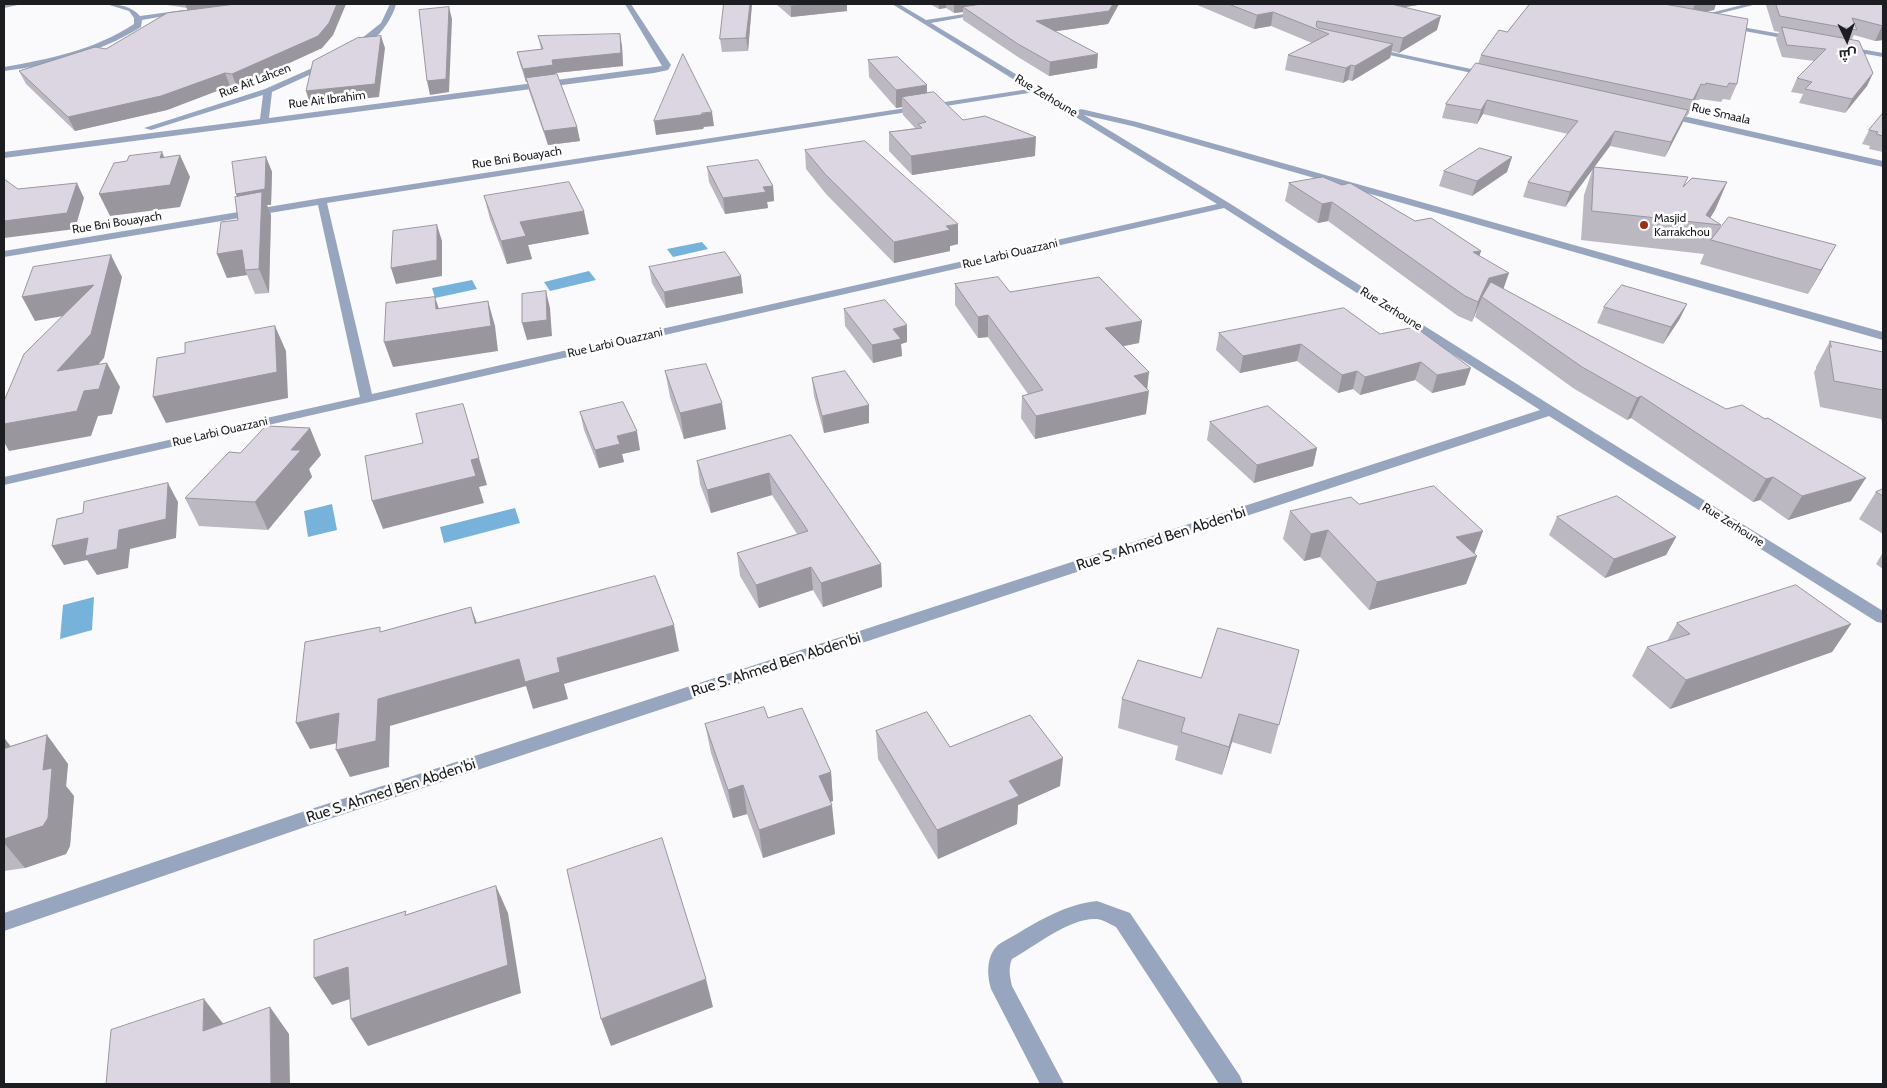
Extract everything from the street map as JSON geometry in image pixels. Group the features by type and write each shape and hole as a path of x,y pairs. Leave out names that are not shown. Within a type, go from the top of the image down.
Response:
{"street":[{"path":"4,6 19,4"},
{"path":"110,4 131,10 138,21"},
{"name":"Rue Ait Lahcen","path":"101,142 208,111 268,91 342,56 378,31 389,18 393,4"},
{"name":"Rue Ait Ibrahim","path":"4,155 662,70 667,65 628,4"},
{"name":"Rue Zerhoune","path":"895,4 1226,205 1550,411 1883,618"},
{"path":"1708,22 1689,19 1754,4"},
{"path":"4,69 66,57 98,47 122,36 138,21 194,11"},
{"path":"924,22 987,11"},
{"path":"138,21 185,19"},
{"path":"1718,24 1805,40"},
{"path":"1835,46 1883,55"},
{"path":"1366,48 1500,77"},
{"name":"Rue Bni Bouayach","path":"4,254 322,201 1035,90"},
{"path":"264,121 268,91"},
{"path":"1068,109 1144,127 1883,336"},
{"name":"Rue Smaala","path":"1655,112 1883,164"},
{"path":"322,201 367,398"},
{"name":"Rue Larbi Ouazzani","path":"4,481 1226,205"},
{"name":"Rue S. Ahmed Ben Abden'bi","path":"4,922 296,822 1550,411"},
{"path":"1052,1084 1002,989 998,975 998,962 1005,952 1075,913 1097,910 1123,920 1232,1084"}],"water":[{"path":"702,242 708,249 673,257 667,249"},
{"path":"589,271 596,280 550,291 544,282"},
{"path":"472,280 477,289 435,298 432,288"},
{"path":"332,504 337,530 308,537 304,511"},
{"path":"515,508 520,523 444,543 440,527"},
{"path":"94,597 92,630 60,639 63,605"}],"building":[{"path":"236,4 337,4 329,23 318,36 232,74 225,73 161,96 68,117 19,71 95,47 106,49 167,13"},
{"path":"724,4 750,4 746,38 720,39"},
{"path":"789,4 805,4 791,6"},
{"path":"982,4 1113,4 1109,11 1036,21 1098,54 1050,62 1018,44 963,7"},
{"path":"1229,4 1391,4 1441,16 1403,38 1317,21 1316,26 1318,28 1393,44 1355,66 1351,65 1346,68 1288,55 1329,34 1273,12 1257,15"},
{"path":"1530,4 1664,4 1748,19 1737,84 1729,83 1727,87 1706,83 1705,85 1701,84 1693,100 1481,55 1499,30 1507,32"},
{"path":"1776,4 1883,4 1883,26 1852,18 1857,30 1780,16"},
{"path":"449,7 446,79 427,81 419,10"},
{"path":"1782,27 1859,41 1873,73 1852,99 1805,89 1812,82 1797,78 1826,49 1787,45"},
{"path":"620,34 621,53 552,60 553,65 523,69 517,52 543,49 538,36"},
{"path":"381,36 375,84 306,91 313,61 357,38"},
{"path":"683,54 712,112 654,121"},
{"path":"898,57 927,85 896,90 868,60"},
{"path":"1476,63 1688,110 1671,142 1615,131 1570,192 1528,182 1578,121 1487,100 1481,110 1446,104"},
{"path":"557,74 577,127 544,131 526,78"},
{"path":"934,92 963,120 985,116 1036,137 911,156 889,132 922,128 918,124 926,122 902,97"},
{"path":"1883,113 1883,136 1876,134 1878,132 1869,130"},
{"path":"865,141 958,224 946,226 950,230 894,242 825,174 805,150"},
{"path":"1480,148 1512,157 1477,181 1444,171"},
{"path":"162,152 160,158 180,155 170,185 99,194 114,163 127,161 129,156"},
{"path":"266,157 265,189 236,194 232,162"},
{"path":"758,160 773,186 763,187 766,192 723,198 707,167"},
{"path":"1594,167 1688,177 1683,187 1692,178 1727,182 1706,215 1721,225 1592,211"},
{"path":"1323,177 1342,185 1350,183 1415,221 1431,218 1481,251 1473,252 1509,273 1489,278 1478,302 1465,296 1332,202 1322,204 1289,183"},
{"path":"4,179 18,189 77,183 67,213 4,221"},
{"path":"569,182 584,211 520,222 526,236 501,241 484,196"},
{"path":"262,192 259,269 245,270 242,250 217,254 221,222 238,220 235,197"},
{"path":"1729,217 1836,245 1821,270 1711,240"},
{"path":"437,225 437,260 391,268 393,231"},
{"path":"725,252 741,276 664,292 649,267"},
{"path":"111,255 91,334 57,371 107,363 99,389 84,391 77,411 4,424 4,401 24,354 94,285 22,297 33,267"},
{"path":"998,277 1010,292 1099,277 1142,321 1105,328 1149,372 1134,376 1149,391 1036,416 1022,396 1043,390 988,315 978,317 955,284"},
{"path":"1491,282 1726,409 1742,405 1765,419 1768,418 1866,478 1802,496 1773,477 1766,479 1641,396 1637,398 1582,367 1482,297"},
{"path":"1622,285 1687,304 1671,327 1604,307"},
{"path":"546,291 547,320 522,323 522,294"},
{"path":"435,297 436,309 488,301 491,326 384,342 386,303"},
{"path":"885,300 907,325 893,329 901,339 872,345 844,309"},
{"path":"1344,308 1380,334 1415,327 1471,368 1437,375 1421,362 1365,377 1357,371 1342,375 1301,344 1243,356 1219,333"},
{"path":"275,326 277,372 153,397 157,358 185,353 185,343"},
{"path":"1830,341 1883,352 1883,390 1834,381 1829,347 1831,347"},
{"path":"706,364 722,403 680,413 665,371"},
{"path":"845,371 869,405 822,416 812,378"},
{"path":"623,402 637,431 617,436 620,444 595,450 580,412"},
{"path":"463,404 479,458 471,460 476,476 372,501 365,456 423,443 416,414"},
{"path":"1268,406 1317,448 1257,465 1210,422"},
{"path":"266,426 310,428 291,450 301,450 255,502 185,498 229,452 240,453"},
{"path":"791,435 881,564 821,583 811,567 756,585 737,553 808,531 769,473 707,490 697,461"},
{"path":"168,483 166,519 119,530 117,549 85,556 88,538 52,546 57,519 83,513 84,502"},
{"path":"1434,486 1483,531 1456,537 1477,556 1377,582 1328,530 1311,534 1290,511 1351,497 1359,504"},
{"path":"1883,489 1883,496 1876,492"},
{"path":"1617,496 1676,537 1614,559 1557,517"},
{"path":"655,576 674,625 557,658 560,672 525,682 519,659 378,699 376,741 336,750 339,713 296,723 305,642 380,627 380,632 471,607 475,623"},
{"path":"1796,585 1851,624 1686,680 1647,647 1690,634 1677,623"},
{"path":"1218,628 1299,650 1279,725 1239,714 1229,747 1181,732 1185,718 1122,699 1138,660 1201,678"},
{"path":"764,707 768,718 802,708 831,772 819,776 832,805 759,830 743,785 728,790 705,724"},
{"path":"927,712 950,747 1030,715 1063,758 1009,781 1019,796 937,830 876,731"},
{"path":"47,735 43,770 52,768 48,818 43,826 4,839 4,740 5,748"},
{"path":"662,838 706,979 601,1019 567,870"},
{"path":"496,886 508,965 351,1019 348,967 314,978 314,940 406,911 405,915"},
{"path":"204,999 203,1031 270,1007 271,1084 106,1084 111,1030"}],"place":[{"name":"Masjid Karrakchou","path":"1644,225"}]}
